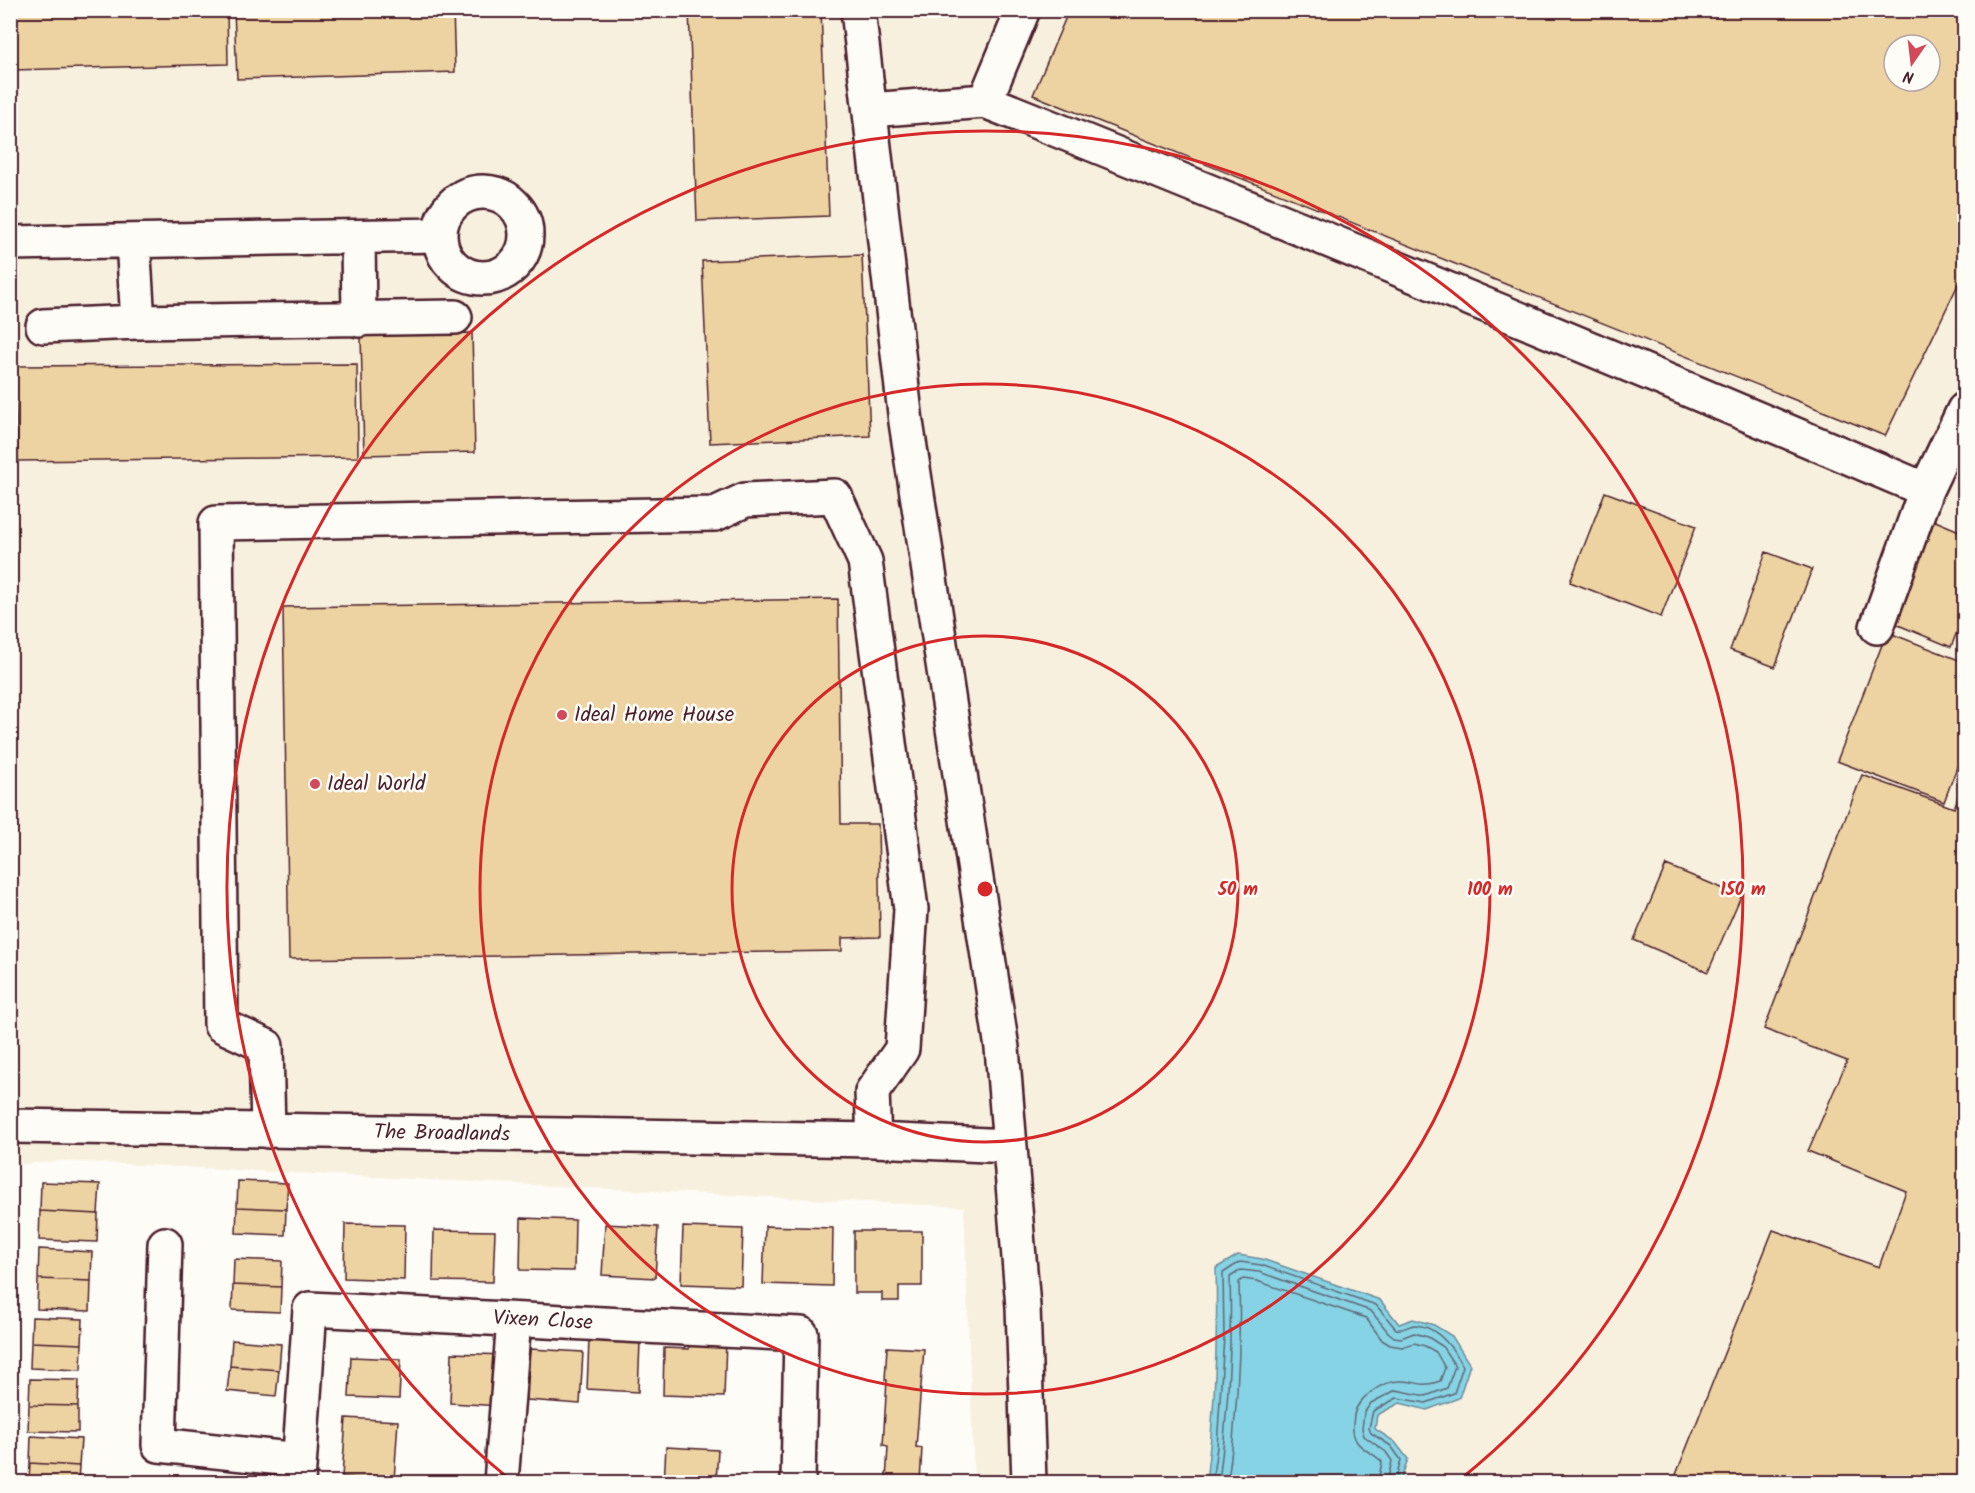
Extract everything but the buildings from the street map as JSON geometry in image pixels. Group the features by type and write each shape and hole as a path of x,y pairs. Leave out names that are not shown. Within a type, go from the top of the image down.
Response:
{"street":[{"path":"858,10 906,422 1002,1048 1023,1307 1029,1482"},
{"path":"986,101 1023,10"},
{"path":"870,110 986,101 1233,200 1926,490"},
{"path":"10,243 439,235"},
{"path":"358,237 360,320"},
{"path":"133,241 138,322"},
{"path":"43,326 138,322 455,317"},
{"path":"1877,627 1926,490 1965,410"},
{"path":"268,1131 266,1046 221,1025 216,523 715,514 746,500 835,496 865,561 911,909 902,1050 872,1092 874,1140"},
{"name":"The Broadlands","path":"10,1126 874,1140 1010,1146"},
{"path":"165,1244 159,1445 298,1471"},
{"name":"Vixen Close","path":"298,1471 310,1309 801,1334 798,1482"},
{"path":"501,1482 514,1320"}],"shaded area":[{"path":"11,11 1964,11 1964,1482 974,1482 964,1207 63,1161 11,1165"}],"water":[{"path":"1238,1255 1262,1259 1380,1300 1399,1324 1413,1319 1434,1325 1452,1336 1470,1365 1459,1398 1427,1410 1400,1403 1377,1415 1375,1429 1395,1442 1408,1459 1400,1482 1206,1482 1215,1375 1216,1268"}],"place":[{"name":"Ideal Home House","path":"562,715"},
{"name":"Ideal World","path":"315,784"}]}
